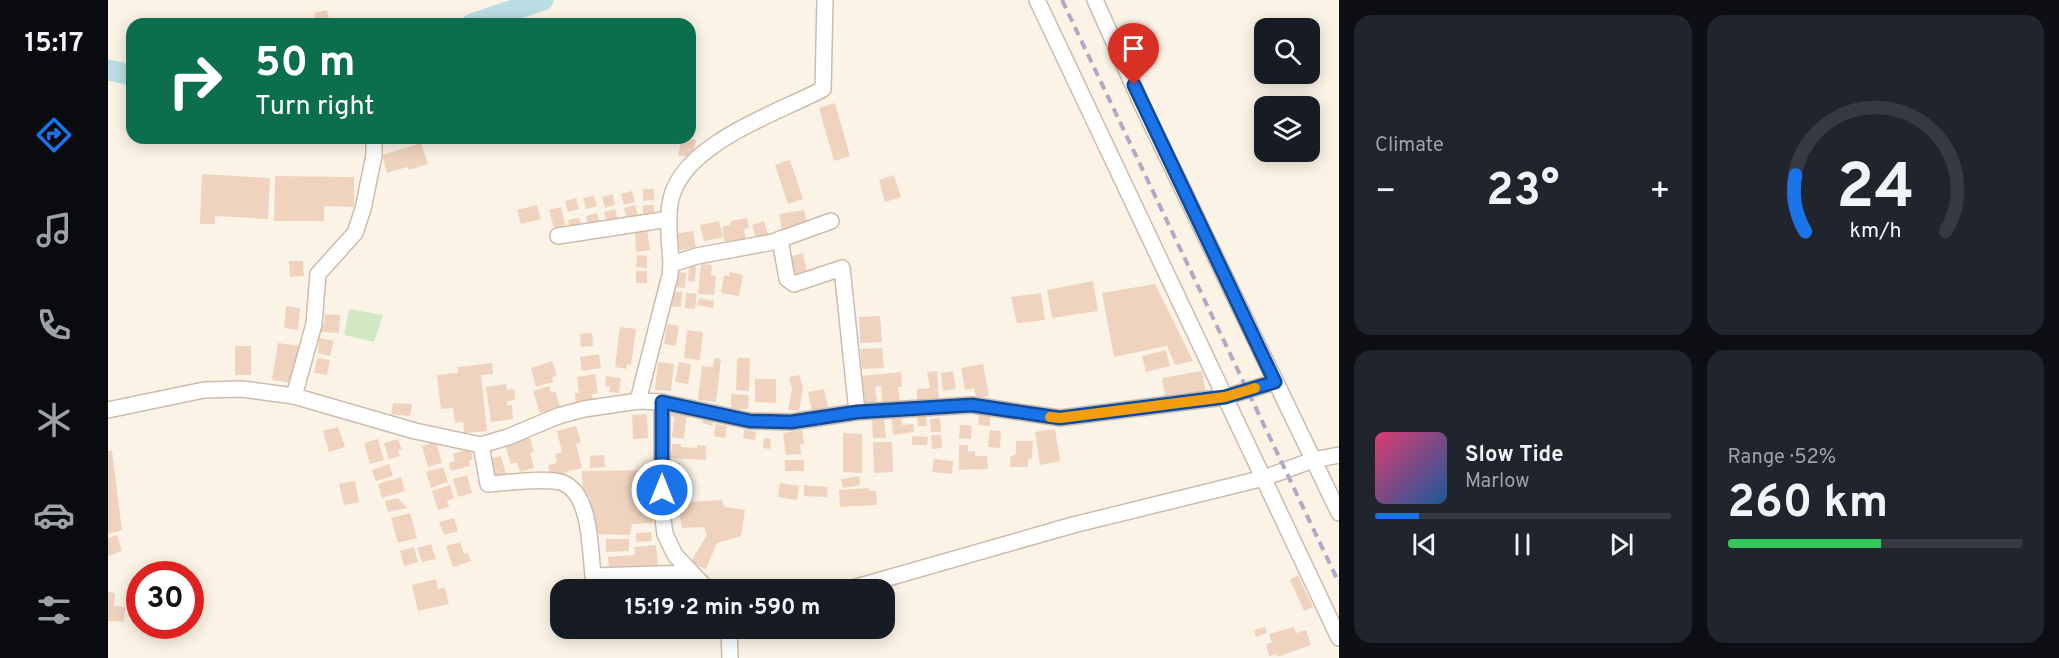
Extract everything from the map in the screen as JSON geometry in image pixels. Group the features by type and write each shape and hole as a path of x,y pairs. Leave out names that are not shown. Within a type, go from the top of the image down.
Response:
{"street":[{"path":"638,401 670,274 670,202 679,178 733,131 823,89 825,0"},
{"path":"1037,0 1339,638"},
{"path":"1095,0 1143,106 1339,513"},
{"path":"294,396 314,324 318,274 355,233 363,210 374,155 374,144"},
{"path":"558,236 669,219"},
{"path":"671,264 697,256 780,239 831,221"},
{"path":"780,239 788,279 794,284 842,268 857,412"},
{"path":"108,410 204,390 242,389 294,396 415,431 481,445 584,409 638,401 662,402 750,421 791,422 857,412 972,405 1060,418 1225,397 1275,382"},
{"path":"662,402 662,512 665,534 675,555 697,579"},
{"path":"481,445 488,484 564,483 579,497 586,514 593,576 691,573"},
{"path":"884,579 1073,525 1264,478 1313,460 1339,454"},
{"path":"729,639 730,658"}],"green space":[{"path":"349,309 383,315 374,342 344,335"}],"building":[{"path":"327,10 329,18 315,18 314,13"},
{"path":"835,103 850,156 834,161 819,108"},
{"path":"421,144 428,164 387,173 382,155"},
{"path":"681,144 695,144 692,158 678,155"},
{"path":"790,160 803,199 788,204 775,165"},
{"path":"202,174 270,178 268,219 215,216 215,224 200,224"},
{"path":"894,175 901,197 885,202 879,180"},
{"path":"275,176 354,177 354,207 324,206 324,221 274,221"},
{"path":"643,189 654,189 654,200 643,201"},
{"path":"632,191 635,202 624,205 621,194"},
{"path":"613,194 615,205 605,208 602,197"},
{"path":"594,196 597,206 586,209 583,198"},
{"path":"576,198 579,209 568,212 565,201"},
{"path":"537,205 541,219 521,224 517,210"},
{"path":"635,205 638,216 627,219 624,208"},
{"path":"643,205 654,205 654,216 643,217"},
{"path":"561,207 565,225 554,228 549,210"},
{"path":"615,209 618,220 607,223 604,212"},
{"path":"804,210 807,224 782,229 779,214"},
{"path":"597,213 600,224 589,227 586,216"},
{"path":"579,218 581,225 570,228 568,220"},
{"path":"747,218 749,228 744,229 747,245 726,249 722,227 730,225 731,221"},
{"path":"719,221 723,237 704,241 700,225"},
{"path":"764,221 769,237 757,240 752,225"},
{"path":"647,229 650,250 636,252 635,231"},
{"path":"693,231 696,248 677,250 674,234"},
{"path":"803,253 807,272 794,275 789,257"},
{"path":"637,255 647,256 647,268 636,267"},
{"path":"289,261 303,261 304,276 290,277"},
{"path":"701,264 712,265 711,275 716,276 714,295 698,294"},
{"path":"689,265 696,266 695,282 688,281"},
{"path":"636,271 647,271 647,283 636,283"},
{"path":"676,272 686,273 685,288 674,287"},
{"path":"730,272 743,275 739,296 721,293 724,275 729,276"},
{"path":"1093,281 1098,311 1052,318 1047,290"},
{"path":"1155,284 1193,361 1175,365 1167,346 1114,357 1102,293"},
{"path":"671,291 682,292 681,307 670,306"},
{"path":"686,293 697,294 695,309 685,308"},
{"path":"1041,293 1045,320 1017,323 1011,297"},
{"path":"699,298 714,301 713,308 697,305"},
{"path":"286,306 300,308 298,330 284,328"},
{"path":"325,314 340,315 339,333 320,332 321,325 324,325"},
{"path":"880,316 882,342 860,343 859,317"},
{"path":"667,324 679,326 676,346 664,344"},
{"path":"620,327 636,329 631,365 627,364 626,369 615,367"},
{"path":"687,330 703,332 700,360 684,358"},
{"path":"592,333 593,346 581,347 580,334"},
{"path":"319,338 334,341 330,356 318,353"},
{"path":"278,343 299,346 293,383 272,380"},
{"path":"235,346 251,346 251,375 235,375"},
{"path":"882,348 884,368 862,369 860,349"},
{"path":"1166,350 1170,366 1146,372 1142,356"},
{"path":"599,354 601,368 582,371 580,357"},
{"path":"317,358 330,360 327,375 314,373"},
{"path":"714,358 721,359 716,402 698,400 702,366 713,367"},
{"path":"737,358 750,358 749,391 736,390"},
{"path":"552,361 557,376 552,377 553,382 536,387 531,368"},
{"path":"658,362 674,364 671,391 655,390"},
{"path":"679,362 691,364 688,384 675,382"},
{"path":"492,363 493,374 481,375 487,431 464,433 463,422 455,423 453,408 441,409 437,375 458,373 458,367"},
{"path":"983,364 989,396 976,398 974,388 965,390 961,368"},
{"path":"937,371 939,400 917,401 917,389 930,388 927,372"},
{"path":"953,371 956,389 943,391 941,373"},
{"path":"1202,371 1206,393 1166,400 1162,378"},
{"path":"901,372 902,387 898,387 900,403 883,405 881,386 875,387 877,402 865,404 862,376"},
{"path":"595,374 598,393 592,394 593,400 576,403 575,393 579,393 577,377"},
{"path":"799,375 803,388 799,411 788,410 792,389 789,377"},
{"path":"606,376 621,378 619,393 609,392 610,387 605,386"},
{"path":"755,379 776,379 776,403 755,402"},
{"path":"506,384 507,390 514,389 515,400 507,401 507,405 512,405 513,419 491,422 486,387"},
{"path":"549,386 551,393 555,391 560,407 540,413 533,391"},
{"path":"824,389 828,407 812,411 808,392"},
{"path":"731,394 749,395 748,409 731,409"},
{"path":"393,403 412,404 410,416 391,414"},
{"path":"670,410 687,412 684,439 672,437 674,417 670,417"},
{"path":"647,414 648,438 633,439 632,415"},
{"path":"704,414 715,417 712,426 702,423"},
{"path":"901,414 902,425 913,424 914,432 893,435 891,416"},
{"path":"979,414 990,415 990,426 978,425"},
{"path":"917,417 926,417 927,426 918,426"},
{"path":"872,418 884,418 886,438 873,438"},
{"path":"940,418 941,432 931,432 930,419"},
{"path":"716,424 727,426 725,438 714,436"},
{"path":"960,425 972,426 971,439 959,438"},
{"path":"576,426 581,442 576,444 582,468 565,472 567,477 552,481 548,465 557,463 555,454 562,452 557,431"},
{"path":"338,427 345,447 329,452 323,431"},
{"path":"1055,429 1060,461 1040,465 1035,432"},
{"path":"744,430 756,432 755,440 743,438"},
{"path":"802,430 804,444 800,444 801,454 786,455 783,433"},
{"path":"990,430 1001,431 1000,448 988,447"},
{"path":"843,433 862,434 862,473 843,472"},
{"path":"931,435 941,435 942,448 932,449"},
{"path":"912,436 928,437 927,445 912,445"},
{"path":"530,438 534,452 530,453 534,468 520,472 517,462 511,464 505,445"},
{"path":"764,438 771,439 770,449 763,448"},
{"path":"378,439 384,460 370,464 364,443"},
{"path":"398,439 402,450 398,451 400,456 389,459 384,443"},
{"path":"1016,441 1033,441 1032,458 1028,459 1028,467 1010,467 1010,457 1016,454"},
{"path":"436,442 442,463 428,467 422,446"},
{"path":"873,442 892,442 893,472 874,473"},
{"path":"672,444 697,448 697,445 706,446 706,460 671,458"},
{"path":"959,445 968,445 968,452 975,451 975,456 987,456 988,469 959,470"},
{"path":"470,449 473,459 469,461 470,466 451,471 449,463 455,461 453,454"},
{"path":"108,451 112,451 122,530 108,534"},
{"path":"604,455 605,467 590,468 590,456"},
{"path":"501,456 507,478 493,482 487,460"},
{"path":"934,459 953,461 952,474 932,472"},
{"path":"785,460 804,460 804,471 785,471"},
{"path":"670,463 680,463 680,471 670,471"},
{"path":"389,464 393,476 376,481 372,470"},
{"path":"443,467 448,482 431,488 426,472"},
{"path":"652,470 653,523 632,524 630,535 596,534 590,497 583,496 582,471"},
{"path":"467,475 472,493 458,497 453,479"},
{"path":"859,476 860,485 843,488 841,479"},
{"path":"401,477 405,491 382,498 378,484"},
{"path":"355,481 359,502 344,505 339,484"},
{"path":"780,483 799,486 797,500 778,497"},
{"path":"450,485 454,498 447,501 449,507 438,510 432,491"},
{"path":"804,485 828,487 827,497 804,496"},
{"path":"869,488 869,491 876,491 877,505 840,507 839,490"},
{"path":"398,498 407,508 388,512 385,501"},
{"path":"722,500 724,507 745,510 741,536 717,543 706,569 690,563 707,535 704,527 682,528 680,516 670,517 669,503"},
{"path":"410,513 417,538 398,543 391,518"},
{"path":"454,518 458,531 444,535 439,522"},
{"path":"651,532 652,541 636,542 636,533"},
{"path":"117,535 122,551 108,556 108,538"},
{"path":"606,539 629,539 629,551 606,552"},
{"path":"460,542 464,554 468,553 471,561 453,567 446,546"},
{"path":"431,544 436,559 422,562 417,548"},
{"path":"656,545 658,567 609,570 608,557 635,555 634,547"},
{"path":"414,547 418,562 404,566 400,551"},
{"path":"1298,575 1313,607 1304,611 1290,580"},
{"path":"436,579 438,589 445,588 449,604 418,611 412,585"},
{"path":"108,592 115,593 114,606 125,607 124,622 108,621"},
{"path":"1265,627 1267,633 1256,637 1254,630"},
{"path":"1294,627 1296,633 1306,630 1311,645 1277,657 1276,654 1269,656 1266,644 1272,642 1269,634"}],"waterway":[{"path":"490,18 543,0"},
{"path":"108,70 126,74"}],"railway":[{"path":"1062,0 1339,583"}],"slow traffic":[{"path":"1050,417 1060,418 1225,397 1255,388"}],"route":[{"path":"662,490 662,402 750,421 791,422 857,412 972,405 1060,418 1225,397 1275,382 1134,85"}]}
